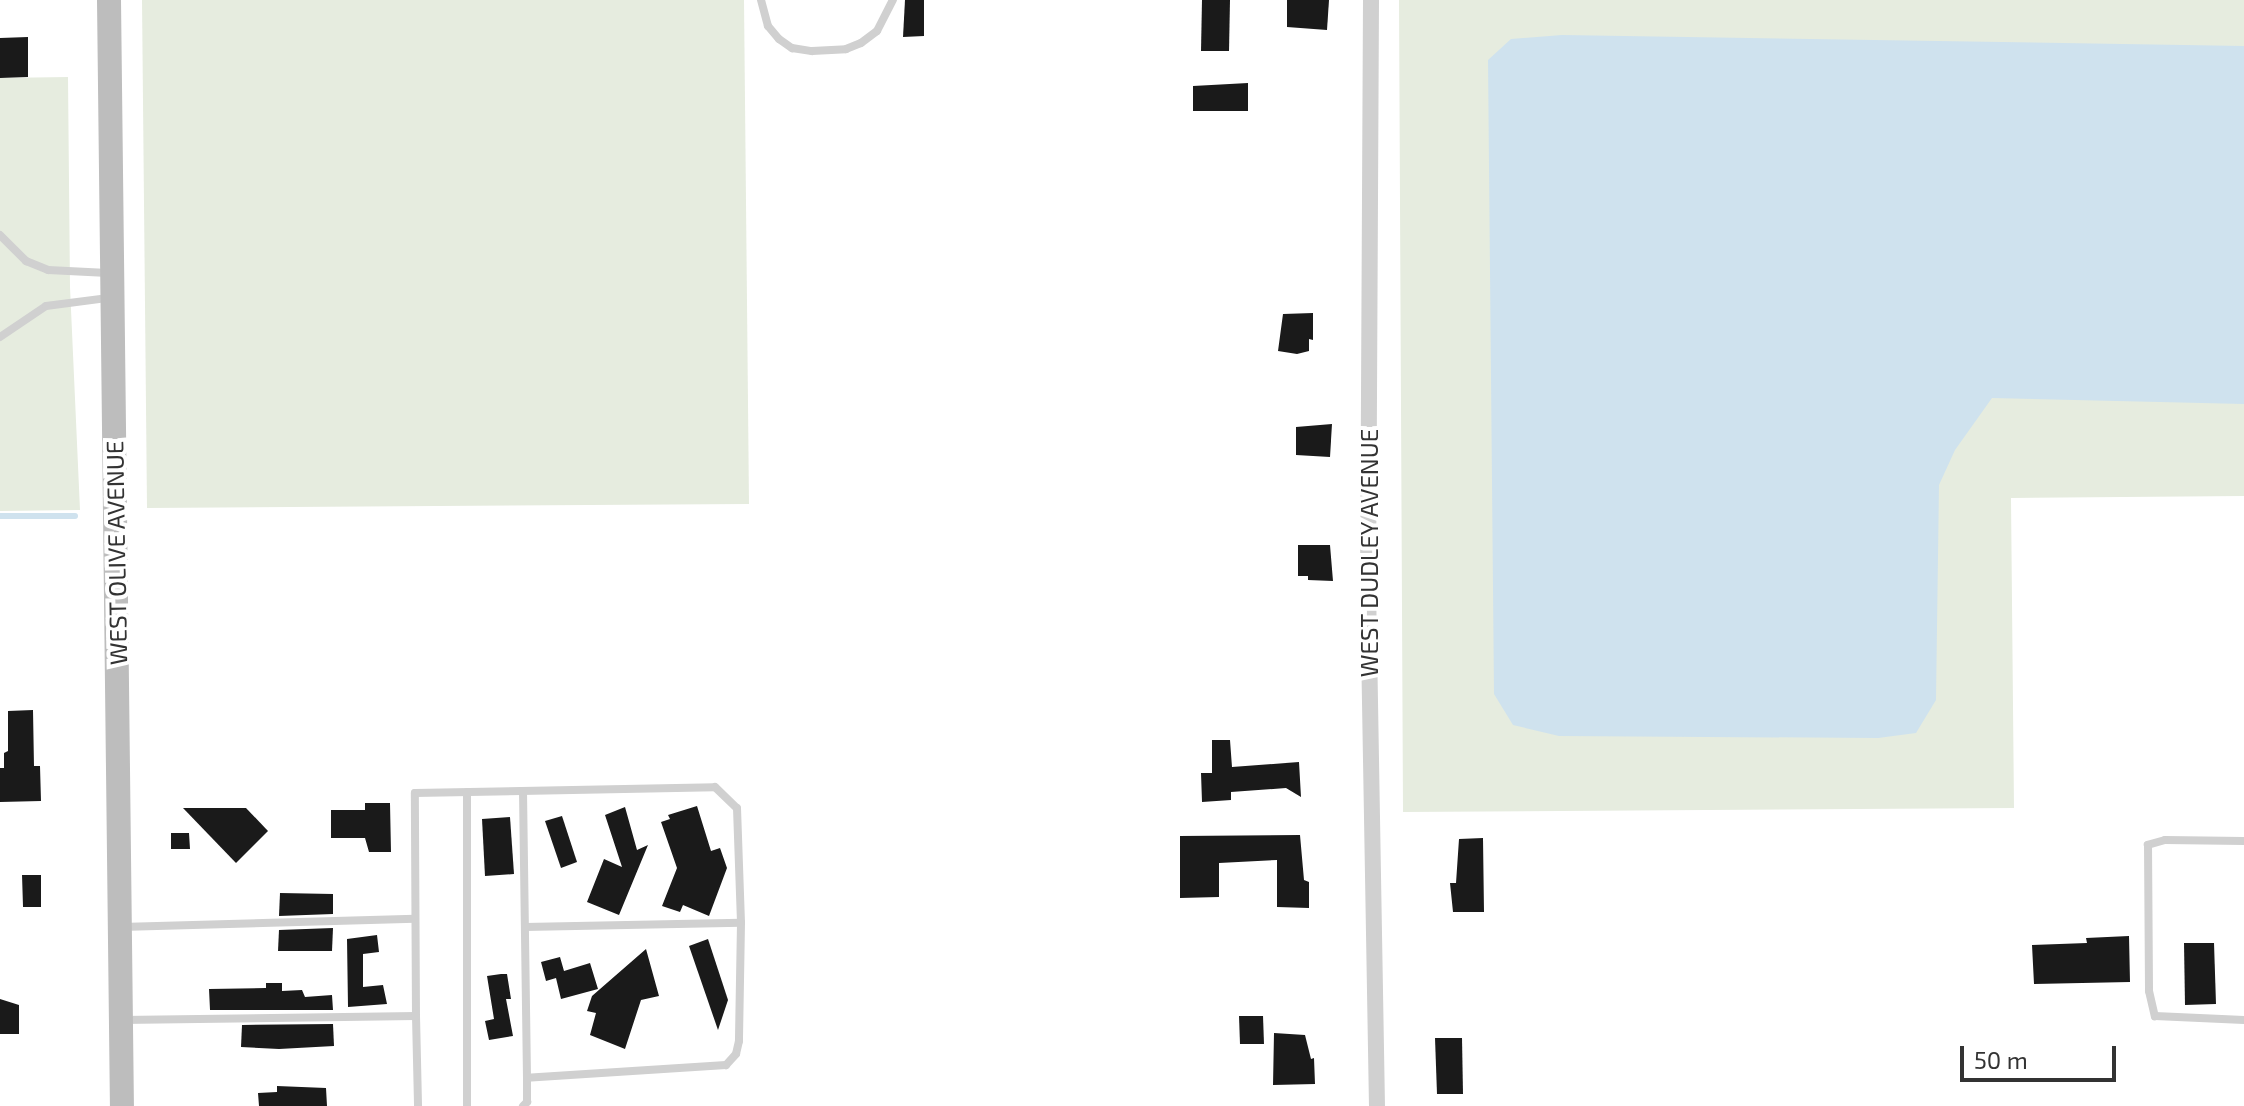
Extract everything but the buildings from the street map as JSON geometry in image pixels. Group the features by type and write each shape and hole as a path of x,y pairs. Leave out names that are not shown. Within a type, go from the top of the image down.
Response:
{"main road":[{"name":"WEST OLIVE AVENUE","path":"109,0 122,1106"}],"street":[{"name":"WEST DUDLEY AVENUE","path":"1371,0 1368,586 1377,1106"}],"lane":[{"path":"761,0 768,26 779,39 792,48 812,51 846,49 861,43 877,31 893,0"},
{"path":"0,235 26,261 48,270 113,285"},
{"path":"0,337 46,306 113,285"},
{"path":"418,1106 415,793 715,787 737,808 741,923 739,1041 736,1054 726,1065 527,1078"},
{"path":"523,791 527,1078 527,1102 523,1106"},
{"path":"467,792 467,1106"},
{"path":"2244,841 2165,840 2148,845 2148,860 2149,991 2155,1016 2244,1020"},
{"path":"120,927 415,919"},
{"path":"525,927 741,923"},
{"path":"121,1020 416,1016"}],"shaded area":[{"path":"142,0 744,0 749,504 147,508"},
{"path":"1399,0 2244,0 2244,496 2011,498 2014,808 1403,812"},
{"path":"68,77 70,287 80,510 0,511 0,78"}],"water":[{"path":"1562,35 2244,46 2244,404 1992,398 1955,450 1939,485 1936,700 1916,733 1878,738 1559,736 1513,725 1494,694 1488,60 1511,39"}],"waterway":[{"path":"0,516 75,516"}]}
